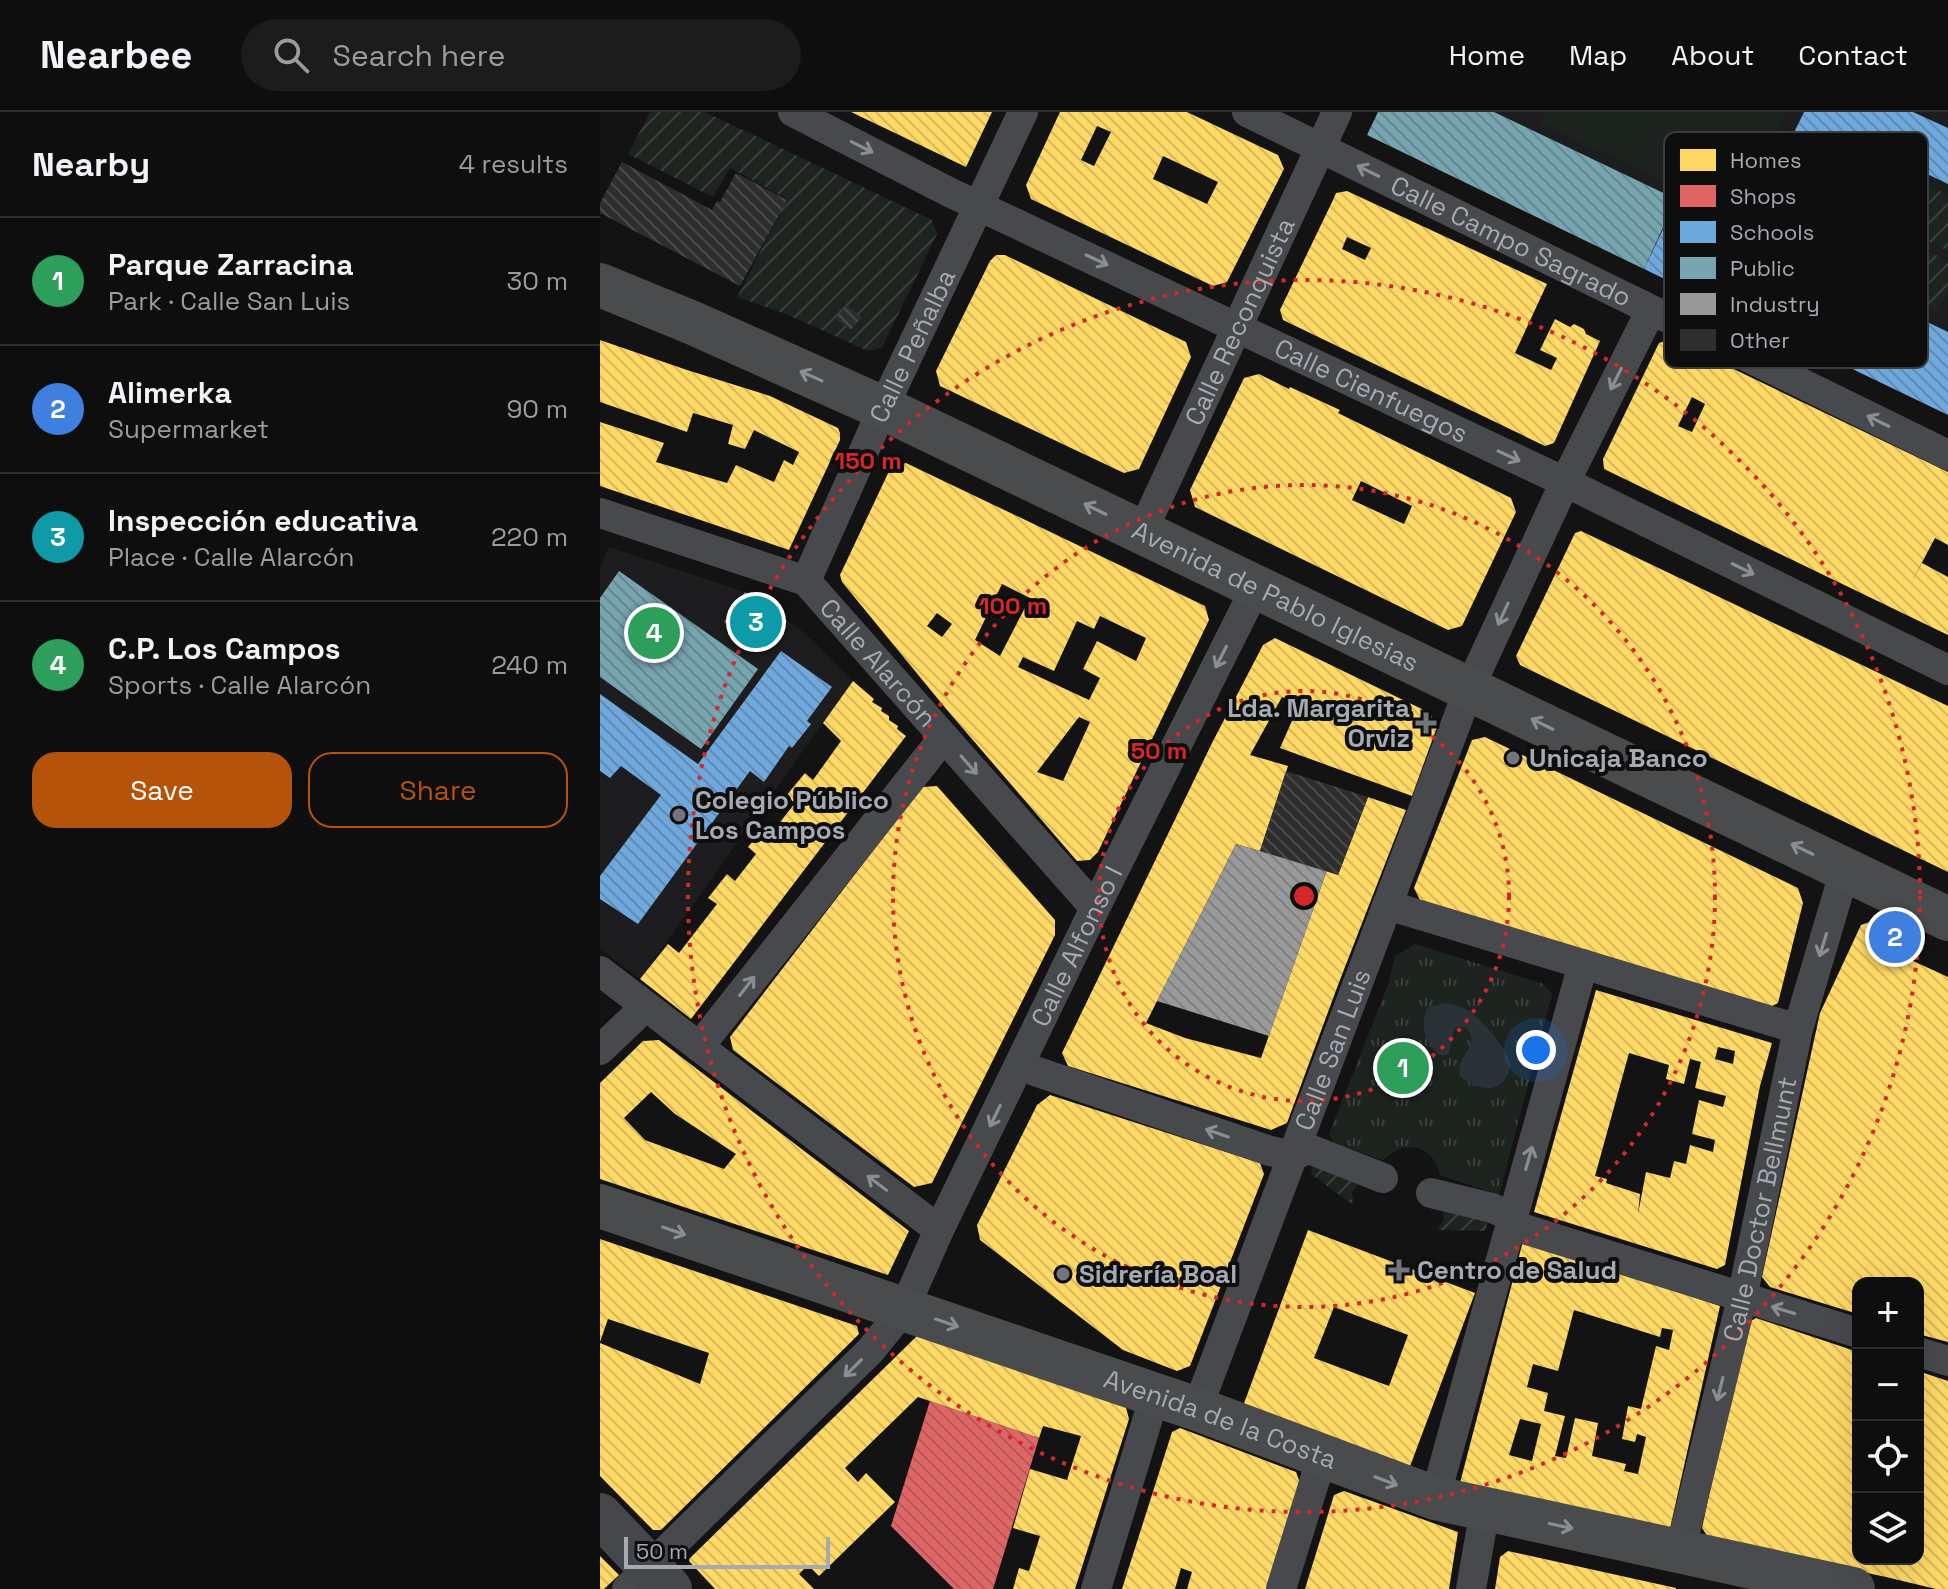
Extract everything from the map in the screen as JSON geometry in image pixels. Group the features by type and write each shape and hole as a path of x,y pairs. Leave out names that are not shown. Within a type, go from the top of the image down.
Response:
{"main road":[{"name":"Avenida de Pablo Iglesias","path":"600,285 883,408 1948,919"},
{"name":"Avenida de la Costa","path":"600,1206 1197,1409 1435,1498 1853,1589"}],"street":[{"name":"Calle Cienfuegos","path":"793,112 980,205 1565,482 1948,670"},
{"name":"Calle Peñalba","path":"806,581 883,408 1023,112"},
{"name":"Calle Campo Sagrado","path":"1247,112 1664,316"},
{"name":"Calle Reconquista","path":"1142,532 1337,112"},
{"name":"Calle San Luis","path":"1197,1409 1469,689 1565,482 1651,310"},
{"name":"Calle Campo Sagrado","path":"1770,368 1948,455"},
{"name":"Calle Alarcón","path":"600,513 806,581 1095,908"},
{"name":"Calle Alfonso I","path":"649,1582 870,1351 904,1309 1095,908 1256,587"},
{"path":"699,1047 944,737"},
{"name":"Calle Doctor Bellmunt","path":"1680,1552 1742,1298 1798,1029 1845,870"},
{"path":"1387,905 1798,1029"},
{"path":"1435,1498 1583,964"},
{"path":"600,971 939,1230"},
{"path":"600,1050 646,1006"},
{"path":"1020,1066 1270,1151 1292,1156 1309,1149 1383,1178"},
{"path":"1431,1193 1492,1208 1506,1214 1511,1225 1852,1331"},
{"path":"1924,1354 1948,1361"},
{"path":"1096,1589 1155,1395"},
{"path":"1281,1589 1322,1457"},
{"path":"1471,1589 1485,1509"},
{"path":"600,1515 649,1582"}],"shaded area":[{"path":"1378,112 1948,112 1948,415 1850,368 1928,368 1928,132 1664,132 1664,278 1367,135"},
{"name":"Colegio Público Los Campos","path":"609,547 745,592 802,631 853,681 640,979 600,949 600,567"},
{"path":"1445,1003 1469,1011 1501,1045 1510,1067 1500,1084 1483,1088 1460,1076 1461,1062 1472,1039 1465,1027 1454,1029 1446,1055 1439,1055 1430,1045 1424,1027 1425,1014 1428,1007"}],"green space":[{"path":"650,112 705,112 932,220 937,234 882,348 868,351 786,314 737,297 787,199 730,168 713,197 628,154"},
{"path":"1545,112 1786,112 1777,132 1664,132 1664,182 1540,123"},
{"path":"1928,185 1948,195 1948,251 1928,241"},
{"path":"1928,251 1948,261 1948,291 1938,312 1928,307"},
{"path":"1415,944 1544,984 1552,994 1499,1195 1440,1175 1435,1162 1421,1149 1400,1149 1383,1160 1334,1143 1329,1134 1388,985 1395,956"},
{"path":"1314,1162 1360,1183 1352,1192 1353,1205 1311,1174"},
{"path":"1443,1206 1490,1215 1485,1231 1437,1230 1444,1220"}],"building: Homes":[{"path":"851,112 992,112 966,167"},
{"path":"1060,112 1187,112 1278,155 1284,169 1227,282 1213,286 1031,199 1026,185","holes":["1097,126 1111,132 1094,166 1081,160","1163,156 1218,182 1207,204 1153,179"]},
{"path":"1347,191 1547,284 1515,353 1551,370 1557,358 1540,350 1555,319 1570,327 1574,324 1600,341 1554,443 1545,446 1283,320 1280,310 1336,193","holes":["1347,237 1371,248 1365,260 1342,249"]},
{"path":"996,255 1005,255 1186,342 1191,357 1139,469 1124,473 940,386 936,371 990,261"},
{"path":"600,340 770,396 838,428 840,440 789,550 600,486 600,422 664,443 656,462 727,483 736,465 774,482 784,460 793,465 799,452 754,430 745,449 728,444 733,425 693,413 687,432 600,402"},
{"path":"1664,341 1664,368 1731,368 1948,472 1948,545 1935,538 1911,583 1922,563 1948,577 1948,635 1604,469 1603,459 1659,343","holes":["1692,397 1705,404 1692,432 1678,426"]},
{"path":"1259,374 1290,387 1511,498 1516,512 1462,626 1448,630 1195,507 1190,490 1244,378","holes":["1361,481 1412,506 1404,524 1352,500"]},
{"path":"906,463 1205,606 1209,620 1098,852 1090,860 1077,861 842,582 840,575 891,467","holes":["1002,584 1030,598 1000,656 975,640","937,613 952,624 942,637 927,626","1100,616 1146,638 1136,661 1097,641 1083,669 1100,678 1089,700 1018,667 1023,657 1054,671 1077,621 1094,629","1079,717 1090,722 1063,781 1037,772"]},
{"path":"1581,531 1948,706 1948,872 1520,665 1516,656 1575,533"},
{"path":"1275,638 1430,713 1437,727 1412,796 1280,748 1299,705 1282,697 1250,755 1288,766 1260,851 1236,844 1146,1023 1185,1038 1261,1058 1327,870 1338,875 1368,797 1406,810 1287,1123 1271,1130 1068,1066 1062,1053 1212,743 1263,645"},
{"path":"853,681 874,699 872,702 882,708 881,711 906,736 691,1019 640,979 668,944 679,953 717,904 708,898 727,874 735,881 756,854 748,847 767,824 774,830 795,803 786,796 805,773 813,780 841,741 823,723"},
{"path":"1485,737 1798,888 1803,903 1778,1003 1766,1009 1420,900 1414,888 1472,740"},
{"path":"937,786 1055,920 1055,935 932,1183 914,1187 733,1050 730,1037 922,787"},
{"path":"1875,920 1919,940 1911,960 1948,977 1948,1342 1924,1336 1924,1277 1852,1277 1852,1312 1770,1287 1762,1277 1820,1013 1861,925"},
{"path":"1596,990 1772,1043 1760,1086 1725,1265 1717,1269 1534,1212","holes":["1718,1047 1735,1051 1733,1064 1715,1059","1629,1053 1669,1065 1666,1079 1684,1084 1690,1059 1701,1062 1695,1088 1726,1096 1723,1107 1699,1100 1692,1134 1715,1140 1713,1152 1690,1145 1686,1164 1674,1161 1670,1178 1646,1172 1638,1214 1640,1194 1606,1183 1607,1179 1595,1176"]},
{"path":"659,1040 909,1231 888,1275 600,1179 600,1083 643,1041","holes":["651,1092 675,1114 736,1154 724,1169 645,1140 624,1118"]},
{"path":"1050,1095 1260,1163 1264,1174 1190,1366 1177,1371 1123,1350 980,1240 977,1225 1037,1105"},
{"path":"1308,1230 1475,1293 1409,1469 1243,1406","holes":["1334,1307 1408,1335 1389,1386 1314,1358"]},
{"path":"600,1239 857,1326 859,1334 661,1530 653,1530 600,1476 600,1343 700,1384 709,1353 608,1319 600,1342"},
{"path":"1523,1241 1720,1306 1669,1533 1460,1483","holes":["1574,1310 1660,1337 1662,1328 1673,1330 1669,1350 1656,1346 1641,1409 1628,1406 1622,1439 1635,1442 1637,1434 1646,1437 1638,1474 1624,1471 1626,1464 1592,1456 1598,1423 1575,1418 1566,1458 1555,1456 1565,1416 1544,1411 1548,1393 1527,1387 1533,1364 1558,1371","1520,1419 1541,1424 1532,1461 1509,1455"]},
{"path":"1756,1318 1852,1350 1852,1565 1924,1565 1924,1373 1948,1381 1948,1589 1936,1589 1710,1540 1702,1528 1746,1324"},
{"path":"919,1334 1125,1404 1129,1419 1075,1589 1013,1589 1019,1568 1029,1571 1040,1536 1013,1528 1030,1469 1067,1480 1081,1436 1043,1426 1039,1438 918,1397 845,1468 858,1482 866,1473 895,1502 819,1576 808,1565 799,1574 814,1589 715,1589 688,1560"},
{"path":"1180,1428 1296,1472 1300,1483 1267,1589 1187,1589 1192,1572 1181,1568 1175,1589 1122,1589 1172,1432"},
{"path":"1344,1491 1458,1532 1449,1589 1305,1589 1334,1495"},
{"path":"1508,1551 1676,1589 1495,1589 1500,1557"},
{"path":"600,1556 619,1575 604,1589 600,1589"}],"building: Shops":[{"path":"930,1401 1039,1438 993,1589 954,1589 891,1526"}],"building: Schools":[{"path":"1804,112 1913,112 1948,128 1948,184 1928,174 1928,132 1794,132"},
{"path":"1664,227 1664,279 1644,269"},
{"path":"1928,322 1948,332 1948,415 1850,368 1928,368"},
{"path":"781,651 832,687 807,721 811,724 792,748 789,746 764,782 750,771 638,924 600,899 600,876 661,795 621,766 610,778 600,771 600,694 698,764"}],"building: Public":[{"path":"1378,112 1494,112 1664,193 1664,225 1644,269 1367,135"},
{"path":"619,571 758,669 701,749 600,677 600,598"},
{"path":"745,592 787,621 766,651 724,622"}],"building: Industry":[{"path":"1236,844 1327,870 1269,1036 1157,1001"}],"building: Other":[{"path":"622,162 712,210 736,173 787,200 740,286 600,213 600,203"},
{"path":"846,305 862,317 851,330 836,319"},
{"path":"1286,771 1368,797 1338,875 1260,851"}],"place":[{"name":"Inspección educativa","path":"756,622"},
{"name":"C.P. Los Campos","path":"654,633"},
{"name":"Lda. Margarita Orviz","path":"1426,723"},
{"name":"Unicaja Banco","path":"1513,758"},
{"name":"Colegio Público Los Campos","path":"679,815"},
{"name":"Alimerka","path":"1895,937"},
{"name":"Parque Zarracina","path":"1403,1068"},
{"name":"Centro de Salud","path":"1399,1270"},
{"name":"Sidrería Boal","path":"1063,1274"}]}
